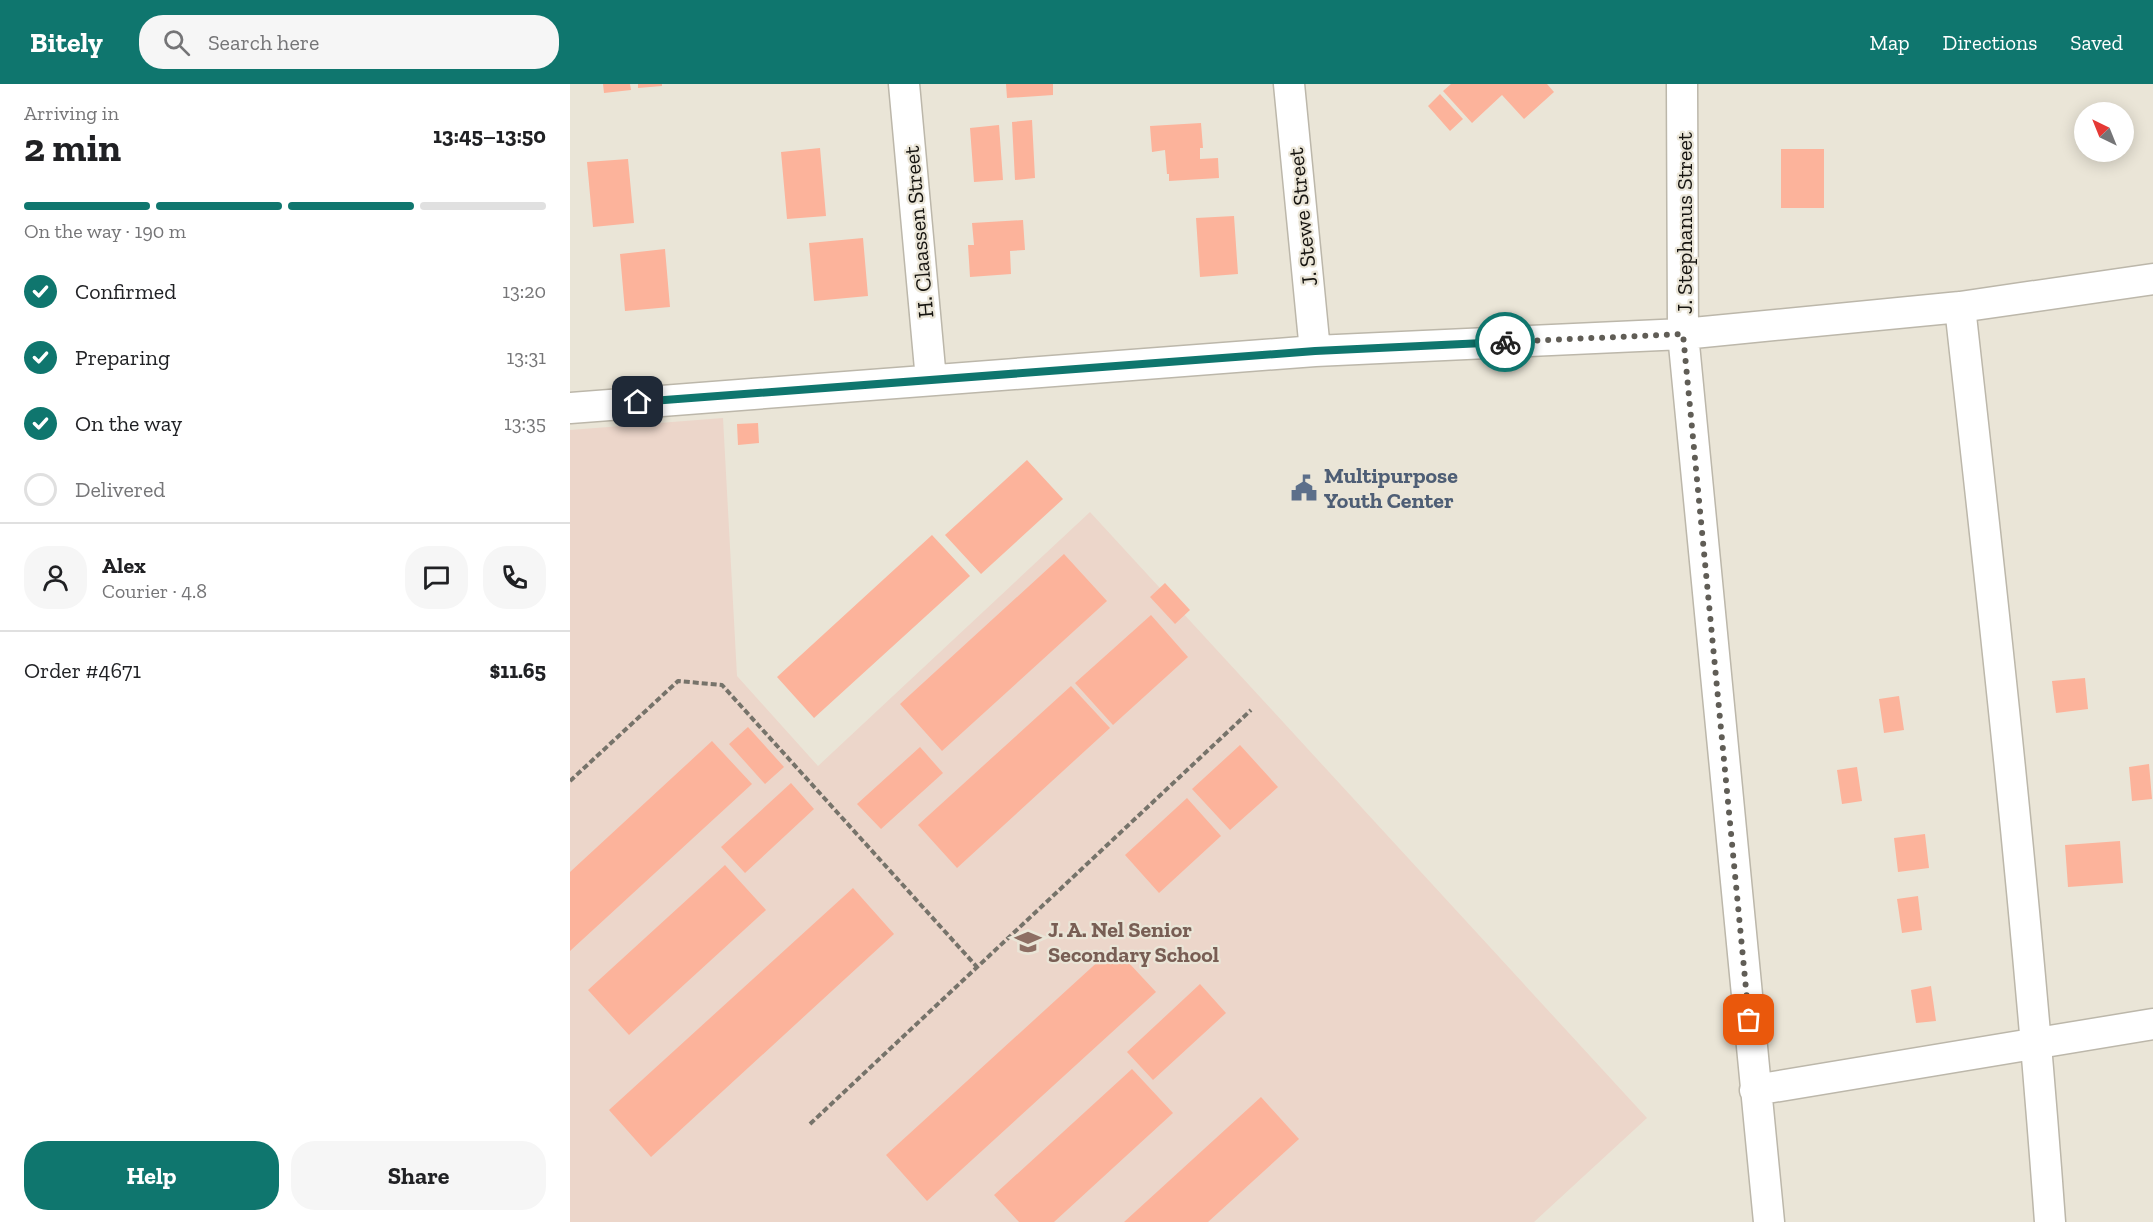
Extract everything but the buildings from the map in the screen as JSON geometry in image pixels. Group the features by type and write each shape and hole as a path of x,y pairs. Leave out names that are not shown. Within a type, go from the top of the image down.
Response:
{"street":[{"name":"H. Claassen Street","path":"904,84 931,380"},
{"name":"J. Stewe Street","path":"1289,84 1315,351"},
{"name":"J. Stephanus Street","path":"1682,84 1683,334 1769,1222"},
{"path":"570,408 1315,351 1683,334 1960,307 2153,279"},
{"path":"1960,307 2037,1042 2050,1222"},
{"path":"1755,1090 2153,1024"}],"path":[{"path":"570,781 678,681 722,685 976,967"},
{"path":"810,1124 1251,710"}],"shaded area":[{"name":"J. A. Nel Senior Secondary School","path":"723,418 737,676 818,766 1090,512 1647,1118 1534,1222 570,1222 570,430"}],"way so far":[{"path":"1505,342 1683,334 1749,1020"}],"place":[{"name":"Multipurpose Youth Center","path":"1304,488"},
{"name":"J. A. Nel Senior Secondary School","path":"1028,942"}],"route":[{"path":"638,402 1315,351 1505,342"}]}
